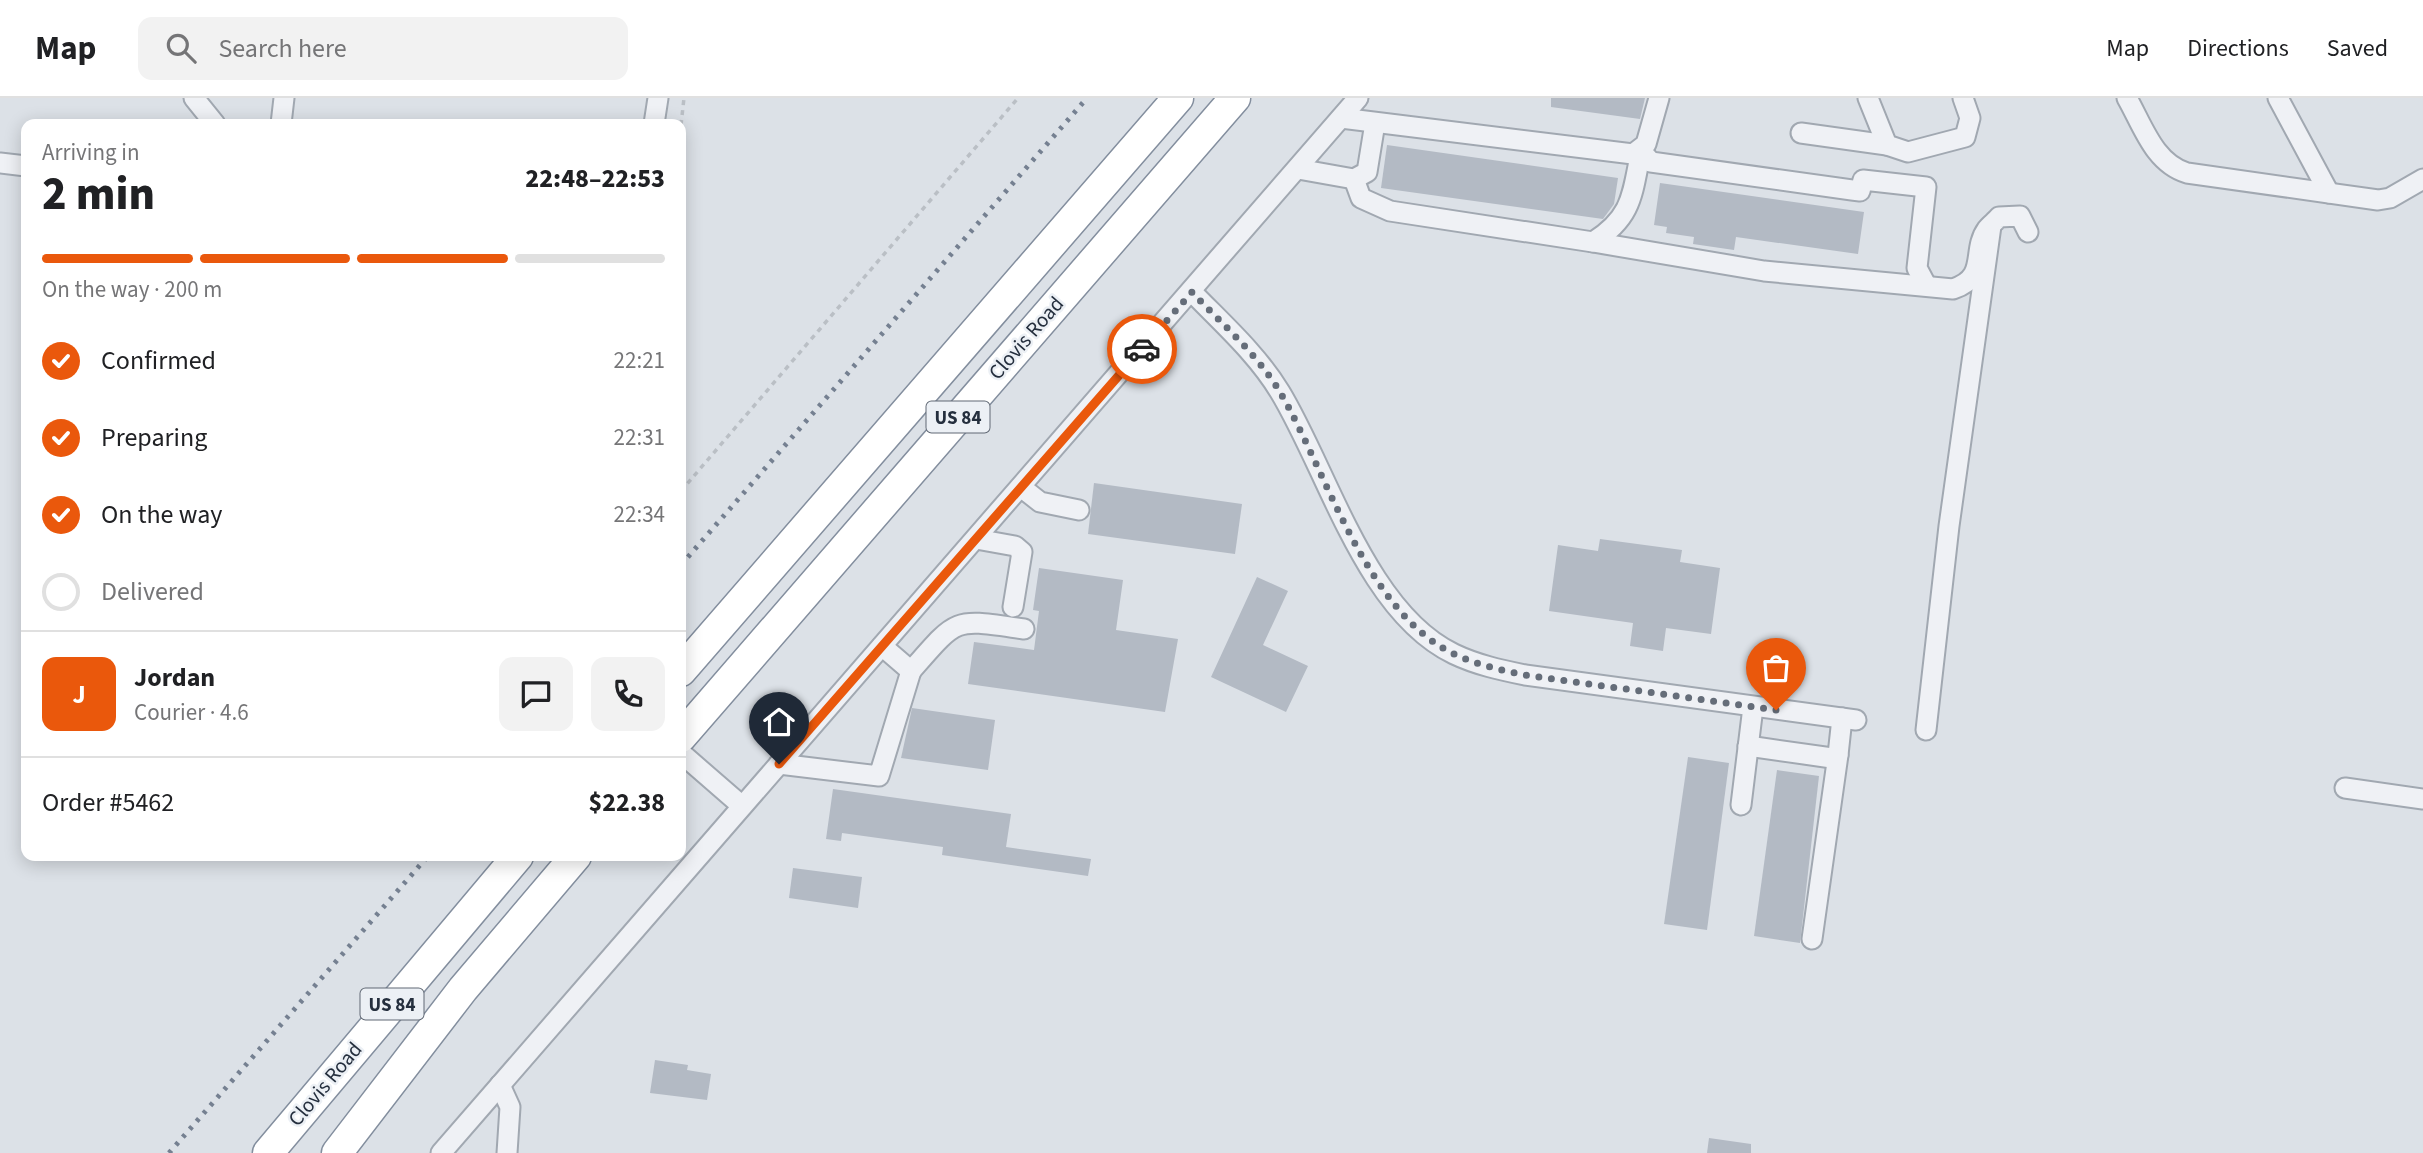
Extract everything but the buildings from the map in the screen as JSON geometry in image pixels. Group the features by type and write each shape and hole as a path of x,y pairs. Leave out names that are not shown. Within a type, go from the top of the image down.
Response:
{"highway":[{"name":"Clovis Road","path":"686,665 1178,98"},
{"name":"Clovis Road","path":"686,731 1235,98"},
{"name":"Clovis Road","path":"268,1153 514,861"},
{"name":"US 84","path":"337,1153 463,989 572,861"}],"street":[{"path":"194,98 211,119"},
{"path":"282,119 284,98"},
{"path":"655,119 658,98"},
{"path":"441,1153 1358,98"},
{"path":"1593,242 1618,225 1627,213 1641,151 1646,144 1658,98"},
{"path":"1868,98 1887,145"},
{"path":"1801,133 1887,145 1908,152 1965,137 1970,118 1963,98"},
{"path":"2127,98 2161,159 2186,173 2378,200 2390,198 2423,179"},
{"path":"2278,98 2329,193"},
{"path":"1341,118 1633,154 1641,151"},
{"path":"1298,169 1354,179 1367,172 1375,123"},
{"path":"1641,151 1651,162 1852,190 1860,191 1863,180 1926,187 1917,268 1926,285"},
{"path":"0,163 21,165"},
{"path":"1354,179 1361,198 1390,211 1764,271 1953,289 1966,284 1973,276 1986,230 1999,217 2020,216 2028,232"},
{"path":"1926,730 1951,512 1991,226"},
{"path":"1192,292 1267,373 1385,593 1432,639 1452,653 1487,667 1525,675 1849,719 1838,755 1812,939"},
{"path":"1021,487 1040,502 1079,510"},
{"path":"976,539 1015,546 1022,552 1013,607"},
{"path":"779,764 878,776 911,671 957,624 968,621 1024,629"},
{"path":"882,646 911,671"},
{"path":"1741,805 1753,707"},
{"path":"1748,746 1832,758 1838,755"},
{"path":"686,757 742,806"},
{"path":"2345,788 2423,799"},
{"path":"500,1085 510,1107 507,1153"}],"path":[{"path":"682,119 684,98"},
{"path":"686,485 1018,98"}],"railway":[{"path":"686,559 1087,98"},
{"path":"169,1153 424,861"}],"way so far":[{"path":"1142,349 1192,292 1247,348 1280,392 1366,562 1385,593 1412,622 1452,653 1487,667 1525,675 1776,710"}],"route":[{"path":"779,764 1142,349"}]}
